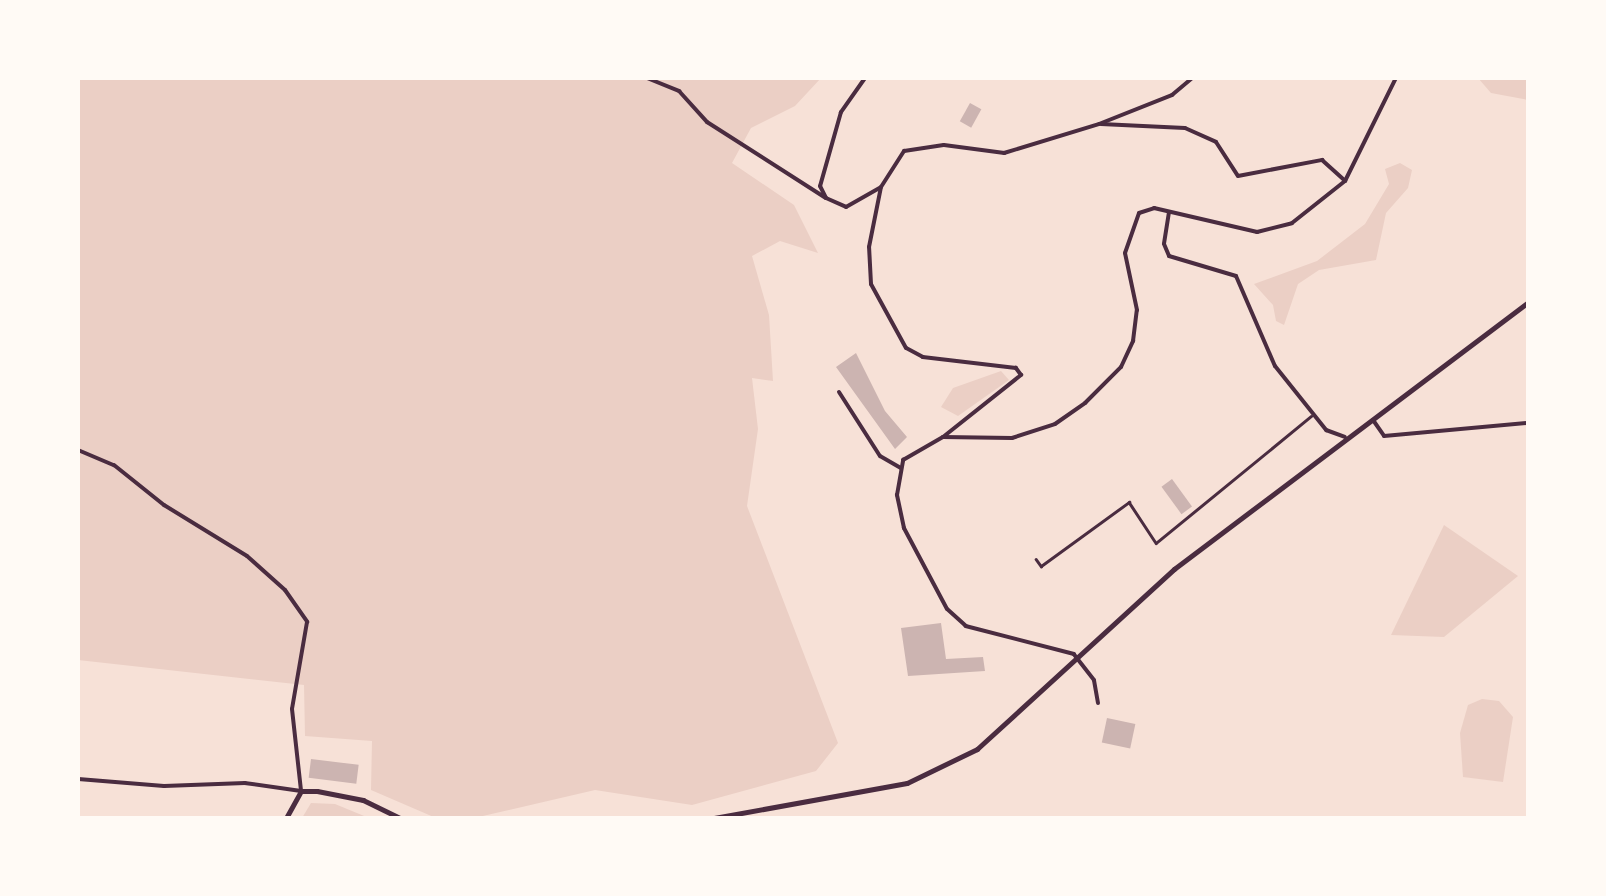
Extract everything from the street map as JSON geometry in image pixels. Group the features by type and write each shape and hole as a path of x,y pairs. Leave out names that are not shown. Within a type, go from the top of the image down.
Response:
{"street":[{"path":"647,78 679,91 707,122 826,198 846,207 881,187"},
{"path":"826,198 821,169 841,112 865,78"},
{"path":"943,438 1022,375 1016,368 922,358 906,348 871,284 870,247 881,187 896,159 914,146 1004,153 1099,124 1172,94 1192,78"},
{"path":"1098,703 1094,680 1080,659 966,626 946,609 904,528 900,468 917,446 943,438 991,440 1055,424 1110,381 1128,356 1136,322 1124,268 1128,238 1145,209 1270,231 1310,212 1345,180 1396,78"},
{"path":"1099,124 1184,128 1216,142 1238,176 1322,160 1345,180"},
{"path":"1169,212 1164,244 1170,256 1236,276 1275,366 1333,436 1346,437"},
{"path":"714,818 929,776 978,749 1174,569 1528,302"},
{"path":"839,392 880,456 900,468"},
{"path":"1373,420 1384,436 1528,423"},
{"path":"78,450 114,464 164,505 247,556 300,607 307,622 292,709 301,792 286,818"},
{"path":"78,779 164,786 245,783 345,794 400,818"}],"lane":[{"path":"1036,558 1041,566 1128,502 1154,540 1255,467 1314,414"}],"shaded area":[{"path":"78,78 821,78 795,106 751,128 732,163 794,205 818,253 780,241 752,256 769,315 773,381 752,378 758,429 747,506 838,743 816,771 692,805 595,790 474,818 436,818 371,790 372,741 305,736 304,685 78,660"},
{"path":"1478,78 1528,78 1528,100 1491,93"},
{"path":"1400,163 1412,170 1408,188 1386,213 1376,260 1319,270 1298,284 1284,325 1276,321 1273,305 1254,284 1317,261 1365,224 1389,184 1385,169"},
{"path":"1001,371 1009,380 958,416 941,407 953,388"},
{"path":"1444,525 1518,576 1444,637 1391,635"},
{"path":"1482,699 1499,701 1513,717 1503,782 1463,777 1460,733 1468,705"},
{"path":"311,803 335,804 369,818 302,818"}],"building":[{"path":"970,103 981,109 971,128 960,121"},
{"path":"856,353 885,411 907,437 895,449 836,367"},
{"path":"1172,479 1192,507 1181,514 1161,487"},
{"path":"941,623 946,659 983,657 985,671 908,676 901,628"},
{"path":"1107,718 1135,724 1130,748 1102,742"},
{"path":"311,759 359,765 356,784 309,778"}]}
